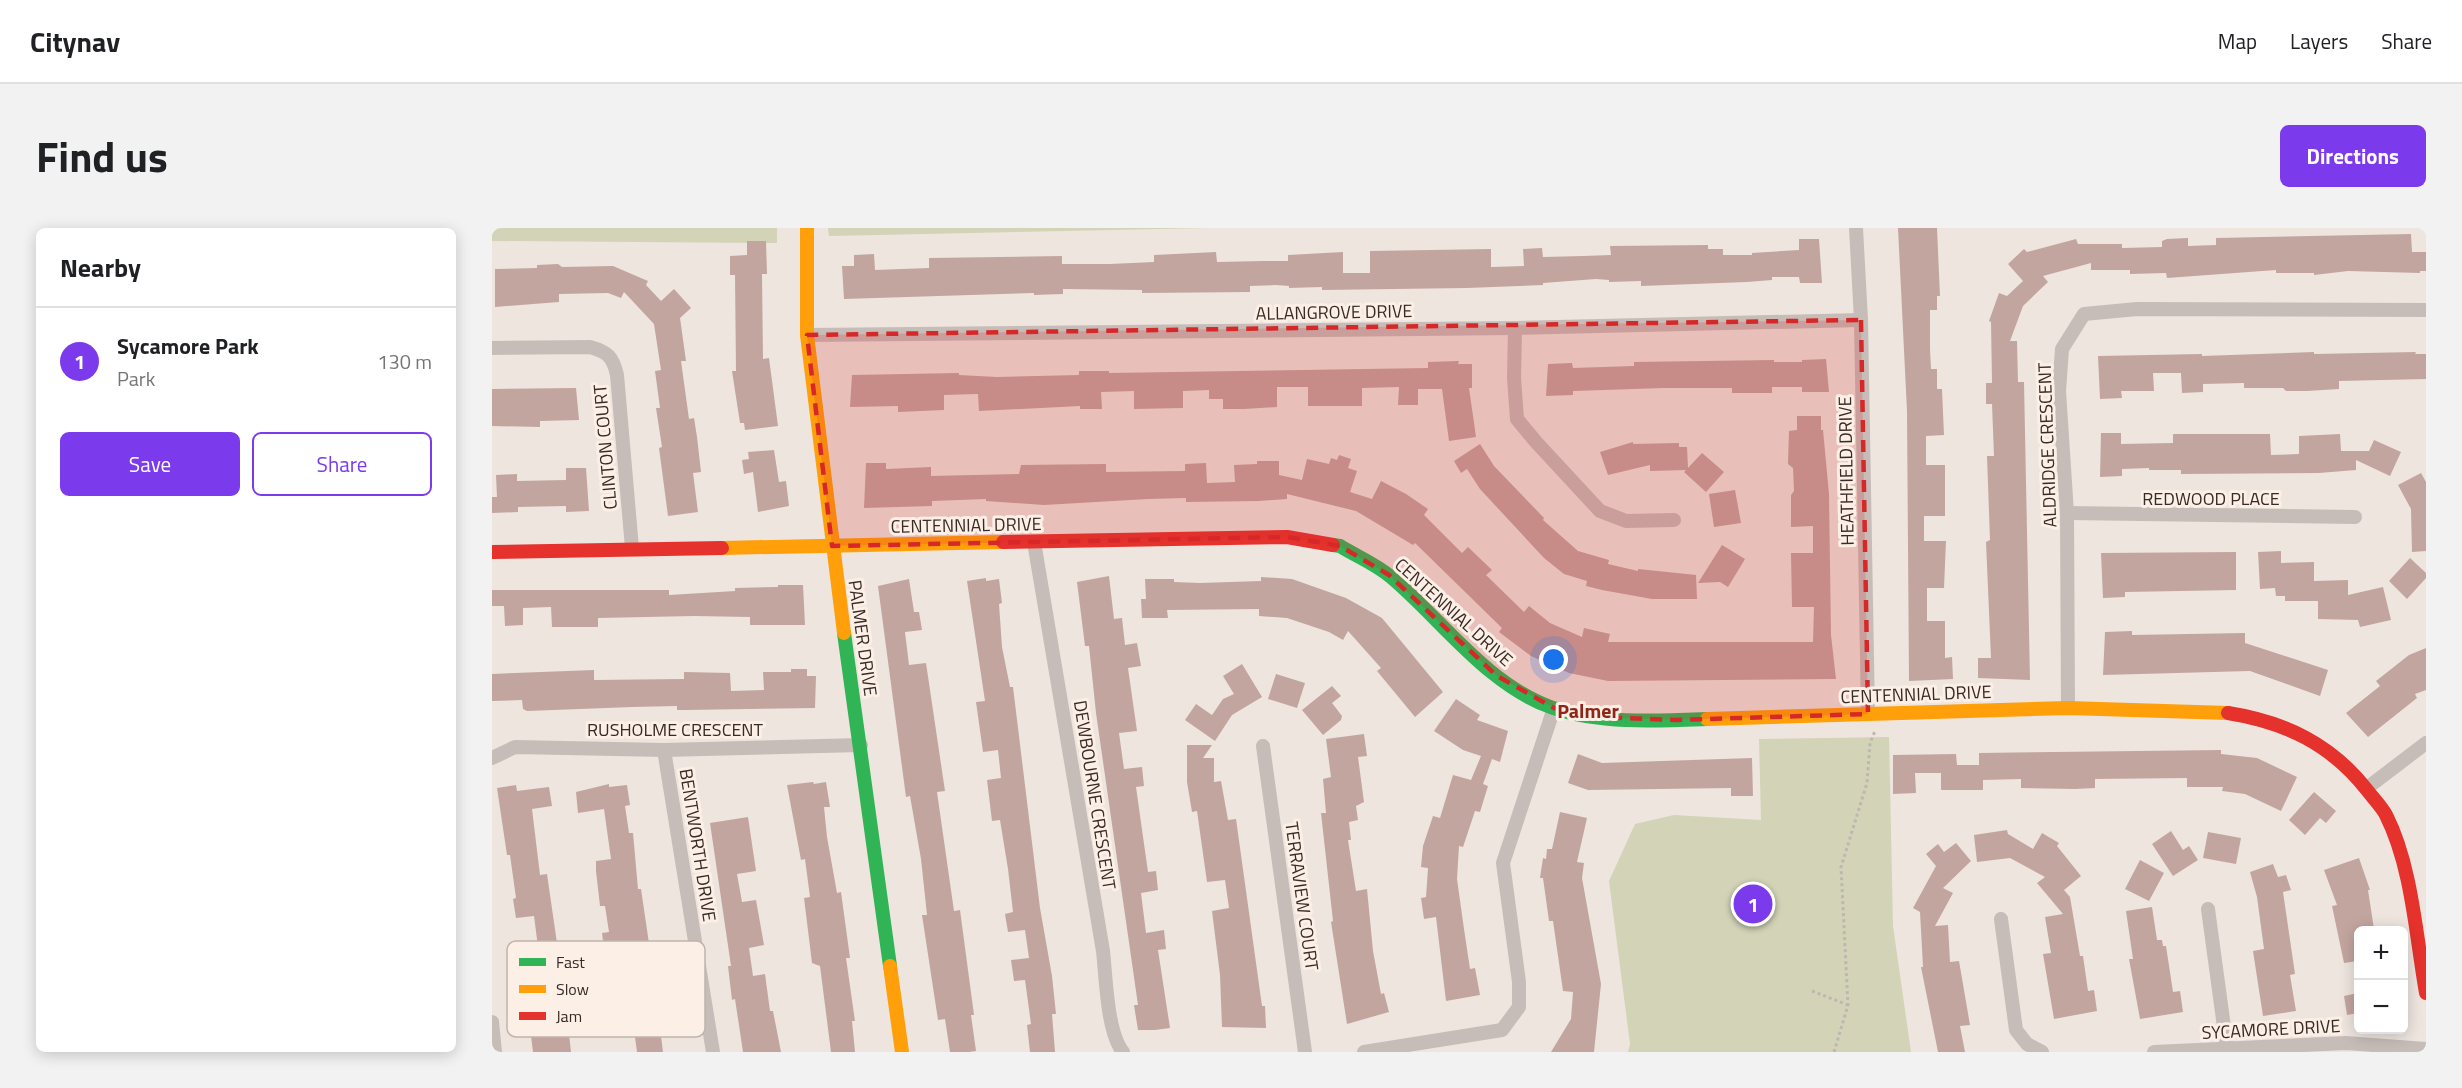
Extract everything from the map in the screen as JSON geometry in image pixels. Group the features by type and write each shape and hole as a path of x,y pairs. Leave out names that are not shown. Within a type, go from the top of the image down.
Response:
{"street":[{"name":"PALMER DRIVE","path":"807,228 807,335 832,546 903,1052"},
{"name":"HEATHFIELD DRIVE","path":"1856,228 1861,320 1868,714"},
{"name":"ALDRIDGE CRESCENT","path":"2068,708 2067,513 2059,391 2062,349 2084,314 2137,309 2426,310"},
{"name":"ALLANGROVE DRIVE","path":"807,335 1515,328 1861,320"},
{"path":"1515,328 1514,378 1517,419 1536,442 1600,512 1626,520 1674,520"},
{"name":"CLINTON COURT","path":"492,348 590,347 605,352 613,360 617,375 632,549"},
{"name":"REDWOOD PLACE","path":"2067,513 2355,517"},
{"name":"CENTENNIAL DRIVE","path":"492,552 1287,537 1340,546 1389,575 1497,676 1530,698 1554,708 1593,717 1676,720 2068,708 2224,712 2262,718 2320,744 2367,788 2386,815 2399,846 2426,993"},
{"name":"DEWBOURNE CRESCENT","path":"1034,542 1103,951 1111,1015 1117,1045 1123,1052"},
{"path":"1364,1052 1502,1030 1519,1007 1519,982 1503,863 1554,708"},
{"path":"2367,788 2426,743"},
{"name":"RUSHOLME CRESCENT","path":"492,759 515,747 664,750 861,745"},
{"name":"TERRAVIEW COURT","path":"1263,746 1305,1052"},
{"name":"BENTWORTH DRIVE","path":"664,750 695,941"},
{"path":"2208,909 2227,1049"},
{"path":"2001,919 2016,1030 2027,1044 2042,1052"},
{"name":"BENTWORTH DRIVE","path":"705,1003 713,1052"},
{"path":"492,1022 495,1052"},
{"name":"SYCAMORE DRIVE","path":"2154,1052 2346,1043 2426,1049"}],"path":[{"path":"1834,1052 1848,1005 1841,867 1867,783 1870,743 1883,712"},
{"path":"1812,991 1848,1005"}],"highlighted area":[{"path":"1861,320 1868,714 1676,720 1593,717 1554,708 1497,676 1389,575 1340,546 1287,537 832,546 807,335"}],"green space":[{"path":"492,228 777,228 777,243 492,241"},
{"path":"828,228 1207,228 829,236"},
{"path":"1889,737 1893,926 1911,1052 1628,1052 1630,1044 1609,881 1635,824 1674,815 1761,820 1759,739"}],"building":[{"path":"1898,228 1937,228 1940,296 1937,296 1937,310 1930,310 1930,349 1931,369 1937,369 1937,389 1942,389 1944,435 1926,436 1926,465 1945,465 1945,516 1924,516 1924,541 1946,541 1944,588 1927,588 1927,621 1945,621 1945,658 1952,657 1953,679 1909,681 1907,411"},
{"path":"2411,234 2412,252 2426,252 2426,271 2420,271 2420,273 2348,271 2314,275 2314,273 2276,273 2276,270 2167,278 2166,273 2130,274 2130,270 2091,270 2091,263 2043,276 2048,282 2023,306 2010,341 2017,341 2018,382 2024,382 2030,680 1978,678 1978,658 1991,658 1986,542 1990,540 1987,456 1994,456 1992,404 1986,404 1986,383 1992,383 1991,322 1989,321 1999,293 2007,296 2023,281 2008,264 2024,249 2027,252 2076,239 2078,244 2122,244 2122,248 2162,247 2162,241 2167,239 2188,238 2188,246 2216,245 2216,238"},
{"path":"1799,239 1819,239 1822,283 1800,283 1799,277 1772,277 1772,280 1747,282 1641,286 1641,281 1609,282 1609,280 1596,279 1543,283 1543,285 1467,288 1322,290 1322,287 1289,288 1289,286 1276,285 1250,286 1250,292 1142,293 1142,290 1063,289 1063,294 844,299 842,266 854,266 854,255 874,254 875,270 929,268 929,258 1062,256 1062,264 1110,264 1154,262 1154,255 1216,252 1217,262 1288,261 1288,255 1343,252 1343,273 1370,273 1370,251 1491,249 1491,267 1524,266 1523,249 1542,248 1543,257 1611,255 1610,246 1708,245 1708,249 1723,249 1723,255 1752,255 1752,253 1799,250"},
{"path":"747,241 766,241 767,274 762,274 763,359 769,358 778,426 745,430 744,423 740,423 732,371 736,371 735,275 730,275 730,256 747,255"},
{"path":"558,264 562,267 613,266 648,281 646,285 661,301 674,289 691,308 680,318 686,361 681,361 689,419 694,418 701,472 693,473 698,512 668,516 656,408 660,408 655,371 661,370 654,324 624,292 621,298 608,293 559,294 559,302 495,307 495,269 537,268 537,265"},
{"path":"2314,352 2314,354 2416,352 2415,354 2426,354 2426,379 2339,381 2339,389 2307,391 2286,391 2283,388 2244,388 2244,383 2203,384 2203,392 2182,393 2181,373 2153,373 2154,391 2121,391 2122,398 2100,399 2098,356 2202,354 2202,356"},
{"path":"1826,359 1829,392 1802,392 1802,387 1772,387 1772,393 1732,393 1732,388 1664,388 1573,391 1573,395 1546,396 1548,364 1572,363 1573,368 1634,366 1634,362 1774,360 1774,362 1802,362 1802,360"},
{"path":"1459,361 1458,364 1472,364 1472,388 1469,388 1476,437 1449,441 1442,389 1418,389 1418,405 1398,405 1399,387 1362,388 1362,406 1308,406 1308,387 1277,387 1277,407 1244,409 1223,409 1223,399 1209,399 1209,390 1183,391 1183,408 1134,409 1134,391 1101,392 1102,409 1080,409 1080,406 979,411 978,394 944,395 944,410 898,412 898,406 850,407 852,375 959,373 959,375 997,377 1079,375 1079,371 1109,371 1109,373 1428,368 1428,362"},
{"path":"576,388 579,420 540,421 540,427 492,426 492,389"},
{"path":"1797,416 1821,416 1829,494 1831,635 1836,679 1608,681 1569,673 1531,656 1499,632 1502,628 1415,543 1413,545 1356,511 1287,494 1287,499 1259,501 1186,502 1186,498 1044,505 986,501 986,499 932,501 932,506 864,508 866,463 886,463 886,469 931,467 931,476 1019,474 1021,465 1106,464 1106,472 1185,471 1185,464 1206,463 1207,483 1235,482 1234,465 1257,464 1257,461 1279,461 1279,475 1302,480 1307,459 1329,464 1331,458 1337,460 1339,455 1351,459 1348,468 1357,471 1350,492 1372,499 1381,481 1406,494 1428,509 1424,515 1462,553 1468,547 1492,570 1486,575 1524,612 1529,606 1550,623 1582,637 1584,628 1610,634 1608,642 1813,642 1814,607 1792,607 1791,553 1813,553 1813,526 1791,527 1791,495 1794,491 1793,468 1788,464 1789,431 1797,430"},
{"path":"2101,433 2121,433 2121,444 2173,443 2173,434 2270,434 2271,455 2299,454 2299,436 2340,434 2341,451 2369,451 2374,440 2401,452 2390,476 2356,460 2356,470 2319,473 2181,474 2181,470 2149,470 2149,468 2122,469 2122,476 2100,477"},
{"path":"1633,442 1633,444 1679,443 1679,447 1687,447 1688,468 1702,453 1724,472 1706,492 1684,472 1686,470 1650,471 1650,465 1608,475 1600,452"},
{"path":"1480,444 1494,466 1544,518 1543,520 1578,551 1609,560 1608,564 1638,571 1638,569 1696,575 1697,599 1652,599 1602,590 1586,586 1587,581 1564,574 1544,558 1480,489 1467,469 1461,473 1454,461"},
{"path":"774,450 779,482 786,481 789,506 758,512 753,472 744,474 742,460 749,459 748,452"},
{"path":"566,468 586,468 589,511 566,512 566,506 518,507 518,512 492,513 492,497 497,497 496,475 517,474 517,481 566,480"},
{"path":"2421,473 2426,482 2426,551 2412,552 2411,509 2398,485"},
{"path":"1735,490 1741,523 1714,527 1709,494"},
{"path":"1722,545 1745,559 1728,587 1720,582 1698,583"},
{"path":"2281,551 2281,563 2314,562 2314,581 2348,580 2348,595 2383,587 2391,620 2360,627 2358,620 2318,619 2318,601 2285,601 2285,596 2276,596 2275,588 2260,589 2258,552"},
{"path":"2236,552 2236,590 2125,592 2125,597 2103,598 2101,553"},
{"path":"2410,558 2426,573 2426,578 2407,599 2389,581"},
{"path":"1109,576 1114,619 1122,618 1125,645 1137,643 1141,666 1128,668 1137,731 1119,733 1124,769 1142,767 1144,786 1136,787 1148,872 1156,871 1158,890 1141,893 1146,933 1164,930 1166,949 1158,950 1170,1028 1155,1030 1138,1030 1134,1005 1138,1005 1096,713 1089,646 1085,646 1077,582"},
{"path":"1261,577 1292,579 1346,598 1382,618 1443,692 1415,717 1377,671 1381,668 1348,631 1343,640 1329,632 1287,618 1259,616 1259,609 1167,610 1168,618 1142,618 1141,599 1146,599 1145,579 1174,579 1174,582 1200,583 1261,581"},
{"path":"986,578 986,581 999,579 1002,603 999,604 1002,647 1010,687 1013,687 1040,908 1052,976 1056,1014 1052,1014 1055,1052 1030,1052 1027,1025 1031,1024 1025,980 1014,981 1011,960 1029,958 1025,930 1008,932 1005,914 1013,912 1008,869 1000,820 992,821 987,780 1001,778 998,750 983,752 976,702 985,701 967,581"},
{"path":"909,579 914,612 919,612 922,630 905,632 909,665 926,663 945,791 937,792 954,911 960,910 974,1015 971,1015 976,1051 969,1052 950,1052 945,1019 938,1020 922,915 927,915 921,859 910,796 906,797 878,586"},
{"path":"778,585 803,585 805,625 750,625 750,617 694,616 598,618 598,627 552,627 551,607 523,608 523,625 505,626 504,606 492,606 492,590 669,590 669,595 735,591 735,588 778,587"},
{"path":"2132,631 2132,635 2245,633 2245,643 2328,670 2320,696 2250,671 2103,675 2105,632"},
{"path":"2426,648 2426,690 2415,694 2417,698 2368,737 2346,713 2380,686 2376,681 2409,655"},
{"path":"1242,664 1262,697 1232,715 1215,741 1185,720 1196,704 1212,715 1223,699 1234,694 1223,676"},
{"path":"791,669 807,669 807,676 816,676 815,708 677,710 677,706 527,711 523,709 522,700 492,701 492,674 594,670 594,680 684,679 684,672 730,673 731,691 764,690 763,672 791,672"},
{"path":"1276,674 1305,683 1297,708 1268,699"},
{"path":"1332,686 1341,696 1332,703 1342,716 1341,720 1323,735 1302,710"},
{"path":"1456,699 1480,715 1477,720 1508,731 1500,762 1492,759 1483,784 1488,786 1480,812 1475,811 1463,847 1459,846 1457,879 1464,929 1470,969 1475,968 1480,995 1446,1001 1436,917 1424,919 1421,898 1426,897 1428,868 1421,867 1423,846 1433,816 1440,818 1453,775 1471,780 1481,756 1463,750 1434,731"},
{"path":"1364,734 1367,756 1358,757 1364,802 1356,806 1358,820 1349,822 1351,840 1348,840 1356,891 1367,889 1373,951 1381,994 1384,993 1389,1012 1347,1024 1331,922 1333,921 1321,813 1326,813 1323,779 1331,777 1326,739"},
{"path":"1187,745 1212,745 1203,758 1214,758 1214,782 1221,781 1228,820 1236,819 1262,1006 1265,1006 1266,1028 1222,1027 1220,975 1212,911 1229,908 1225,880 1207,882 1197,811 1192,812 1187,782"},
{"path":"2221,750 2221,754 2257,758 2297,777 2281,811 2245,794 2222,791 2223,787 2187,787 2187,778 2095,779 2095,788 2075,789 2021,788 2021,779 1983,780 1983,790 1941,790 1941,773 1915,773 1916,793 1893,794 1893,755 1956,754 1957,765 1979,765 1979,753"},
{"path":"1578,754 1602,763 1752,758 1753,796 1731,796 1731,788 1588,790 1568,783"},
{"path":"813,782 814,784 826,782 830,807 824,807 827,837 837,893 841,892 850,958 846,958 855,1021 852,1021 855,1052 831,1052 820,966 812,963 804,898 810,897 805,859 801,860 787,785"},
{"path":"609,784 609,787 627,785 630,805 625,806 629,833 633,833 638,889 641,889 649,941 603,941 602,933 609,932 605,906 600,906 596,861 611,859 604,809 578,813 576,792"},
{"path":"516,785 517,791 549,787 552,806 532,809 540,875 547,874 557,941 537,941 534,916 516,918 513,899 516,898 510,855 507,855 497,788"},
{"path":"2314,792 2336,811 2326,823 2320,818 2305,835 2289,820"},
{"path":"1560,812 1587,818 1577,862 1584,863 1582,878 1601,984 1594,1052 1551,1052 1571,1019 1573,992 1563,991 1553,921 1549,921 1543,878 1540,878 1543,858 1546,859 1547,849 1552,849"},
{"path":"748,817 756,871 737,874 742,902 756,900 764,945 749,948 753,976 765,974 770,1011 773,1011 781,1052 743,1052 735,999 732,1000 728,966 731,966 710,823"},
{"path":"2007,830 2008,834 2033,849 2042,833 2059,843 2057,846 2081,876 2064,890 2070,897 2088,991 2094,990 2097,1011 2054,1019 2043,954 2051,953 2045,917 2063,914 2037,883 2045,877 2010,858 1977,862 1974,835"},
{"path":"2171,831 2183,850 2189,846 2198,860 2173,876 2152,844"},
{"path":"2208,832 2241,838 2236,864 2203,858"},
{"path":"1956,843 1971,861 1943,888 1953,893 1935,926 1948,925 1950,962 1959,961 1970,1025 1960,1026 1965,1052 1938,1052 1921,967 1923,967 1920,912 1913,908 1936,866 1926,854 1938,844 1944,852"},
{"path":"2359,858 2370,890 2368,890 2374,926 2354,926 2354,962 2344,963 2332,906 2337,905 2324,870"},
{"path":"2140,860 2164,873 2149,901 2125,889"},
{"path":"2273,864 2278,877 2286,875 2291,890 2283,892 2295,974 2290,975 2296,1011 2263,1016 2253,951 2264,949 2257,897 2250,872"},
{"path":"2152,907 2157,940 2162,940 2163,946 2166,946 2173,992 2180,991 2183,1012 2140,1019 2129,959 2133,959 2126,911"},
{"path":"2354,994 2354,1014 2347,1015 2344,996"},
{"path":"531,1037 569,1037 571,1052 533,1052"},
{"path":"635,1037 661,1037 663,1052 637,1052"}],"traffic: fast":[{"path":"1333,545 1340,546 1385,572 1486,668 1529,698 1553,708 1590,717 1629,720 1707,719"},
{"path":"844,633 890,966"}],"traffic: slow":[{"path":"807,228 807,335 844,633"},
{"path":"722,548 1003,542"},
{"path":"1707,719 2068,708 2228,713"},
{"path":"890,966 902,1052"}],"traffic: jam":[{"path":"1003,542 1287,537 1333,545"},
{"path":"492,552 722,548"},
{"path":"2228,713 2269,722 2288,729 2322,748 2353,774 2382,809 2402,856 2412,902 2426,993"}],"place":[{"name":"Sycamore Park","path":"1753,904"}],"district":[{"name":"Palmer","path":"1588,710"}]}
